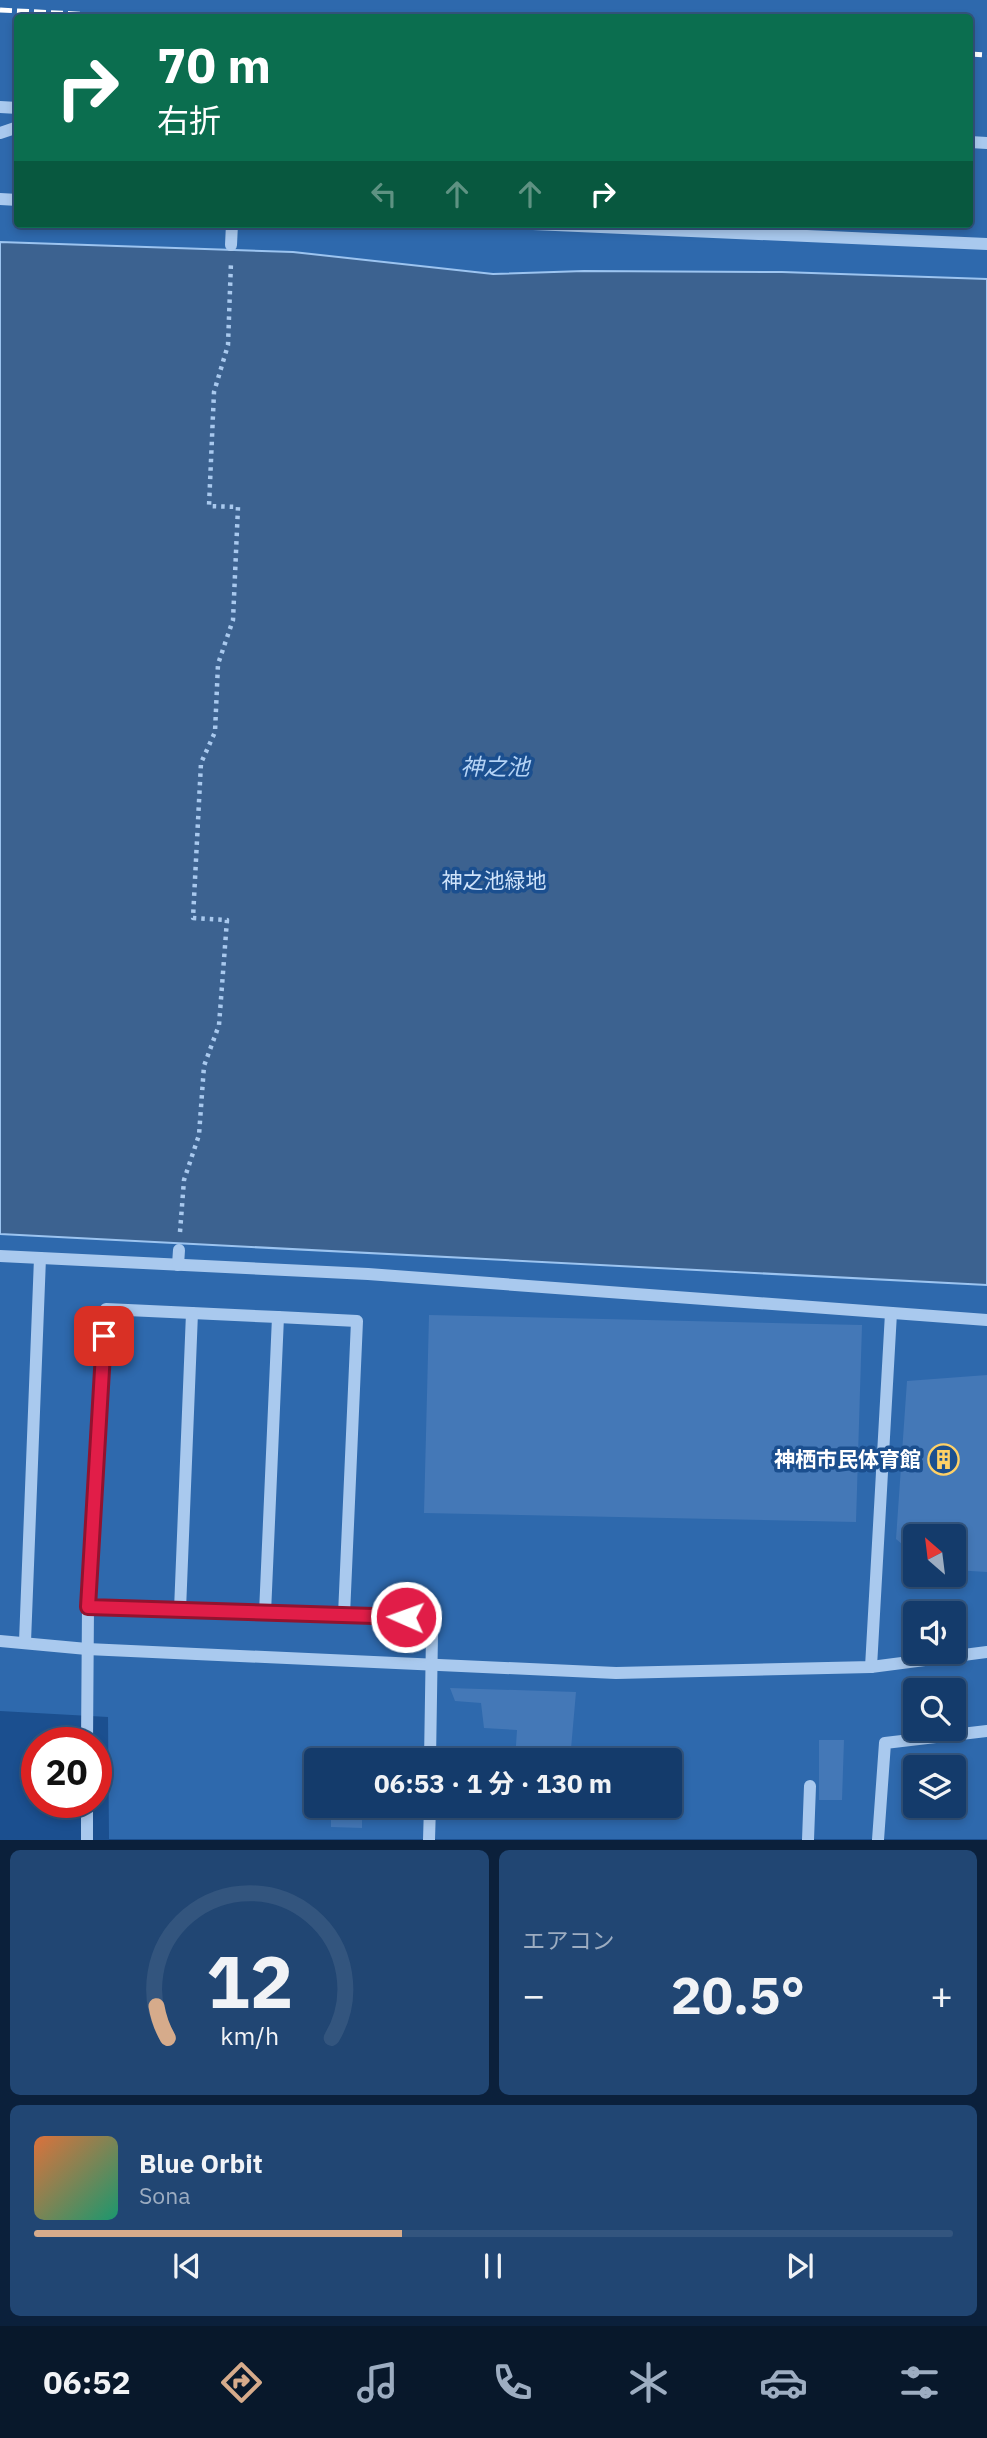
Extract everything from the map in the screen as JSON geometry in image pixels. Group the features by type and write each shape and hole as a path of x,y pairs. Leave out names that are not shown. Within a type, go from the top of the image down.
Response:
{"street":[{"path":"231,246 232,228"},
{"path":"624,228 987,244"},
{"path":"178,1265 179,1250"},
{"path":"0,1256 368,1274 987,1320"},
{"path":"25,1642 40,1258"},
{"path":"87,1727 88,1607 106,1310 357,1321 344,1615"},
{"path":"180,1610 192,1312"},
{"path":"871,1667 891,1312"},
{"path":"265,1613 278,1317"},
{"path":"88,1607 406,1617 432,1634 430,1748"},
{"path":"0,1641 88,1649 616,1673 871,1667 987,1652"},
{"path":"878,1839 885,1743 987,1731"},
{"path":"808,1839 810,1786"},
{"path":"87,1818 87,1839"},
{"path":"429,1839 430,1818"}],"path":[{"path":"179,1250 184,1180 200,1135 204,1066 219,1025 227,919 193,918 201,764 215,732 218,664 233,620 238,507 209,506 214,393 228,345 231,246"}],"green space":[{"name":"神之池","path":"0,0 987,0 987,1839 109,1839 109,1818 112,1818 112,1727 108,1727 108,1717 0,1711"}],"water":[{"name":"神之池","path":"0,242 293,252 493,274 584,271 782,272 987,279 987,1285 0,1234"}],"building":[{"path":"429,1315 862,1325 856,1522 424,1513"},
{"name":"神栖市民体育館","path":"987,1375 987,1572 966,1571 966,1524 903,1524 903,1545 896,1539 907,1381"},
{"path":"450,1688 576,1692 571,1748 516,1748 517,1730 484,1728 481,1703 455,1701"},
{"path":"819,1740 844,1740 842,1800 819,1800"},
{"path":"331,1818 362,1818 362,1828 331,1827"}],"railway":[{"path":"0,10 76,14"},
{"path":"973,54 987,55"}],"place":[{"name":"神栖市民体育館","path":"944,1459"}],"route":[{"path":"104,1336 88,1607 406,1617"}],"park label":[{"name":"神之池緑地","path":"494,880"}]}
